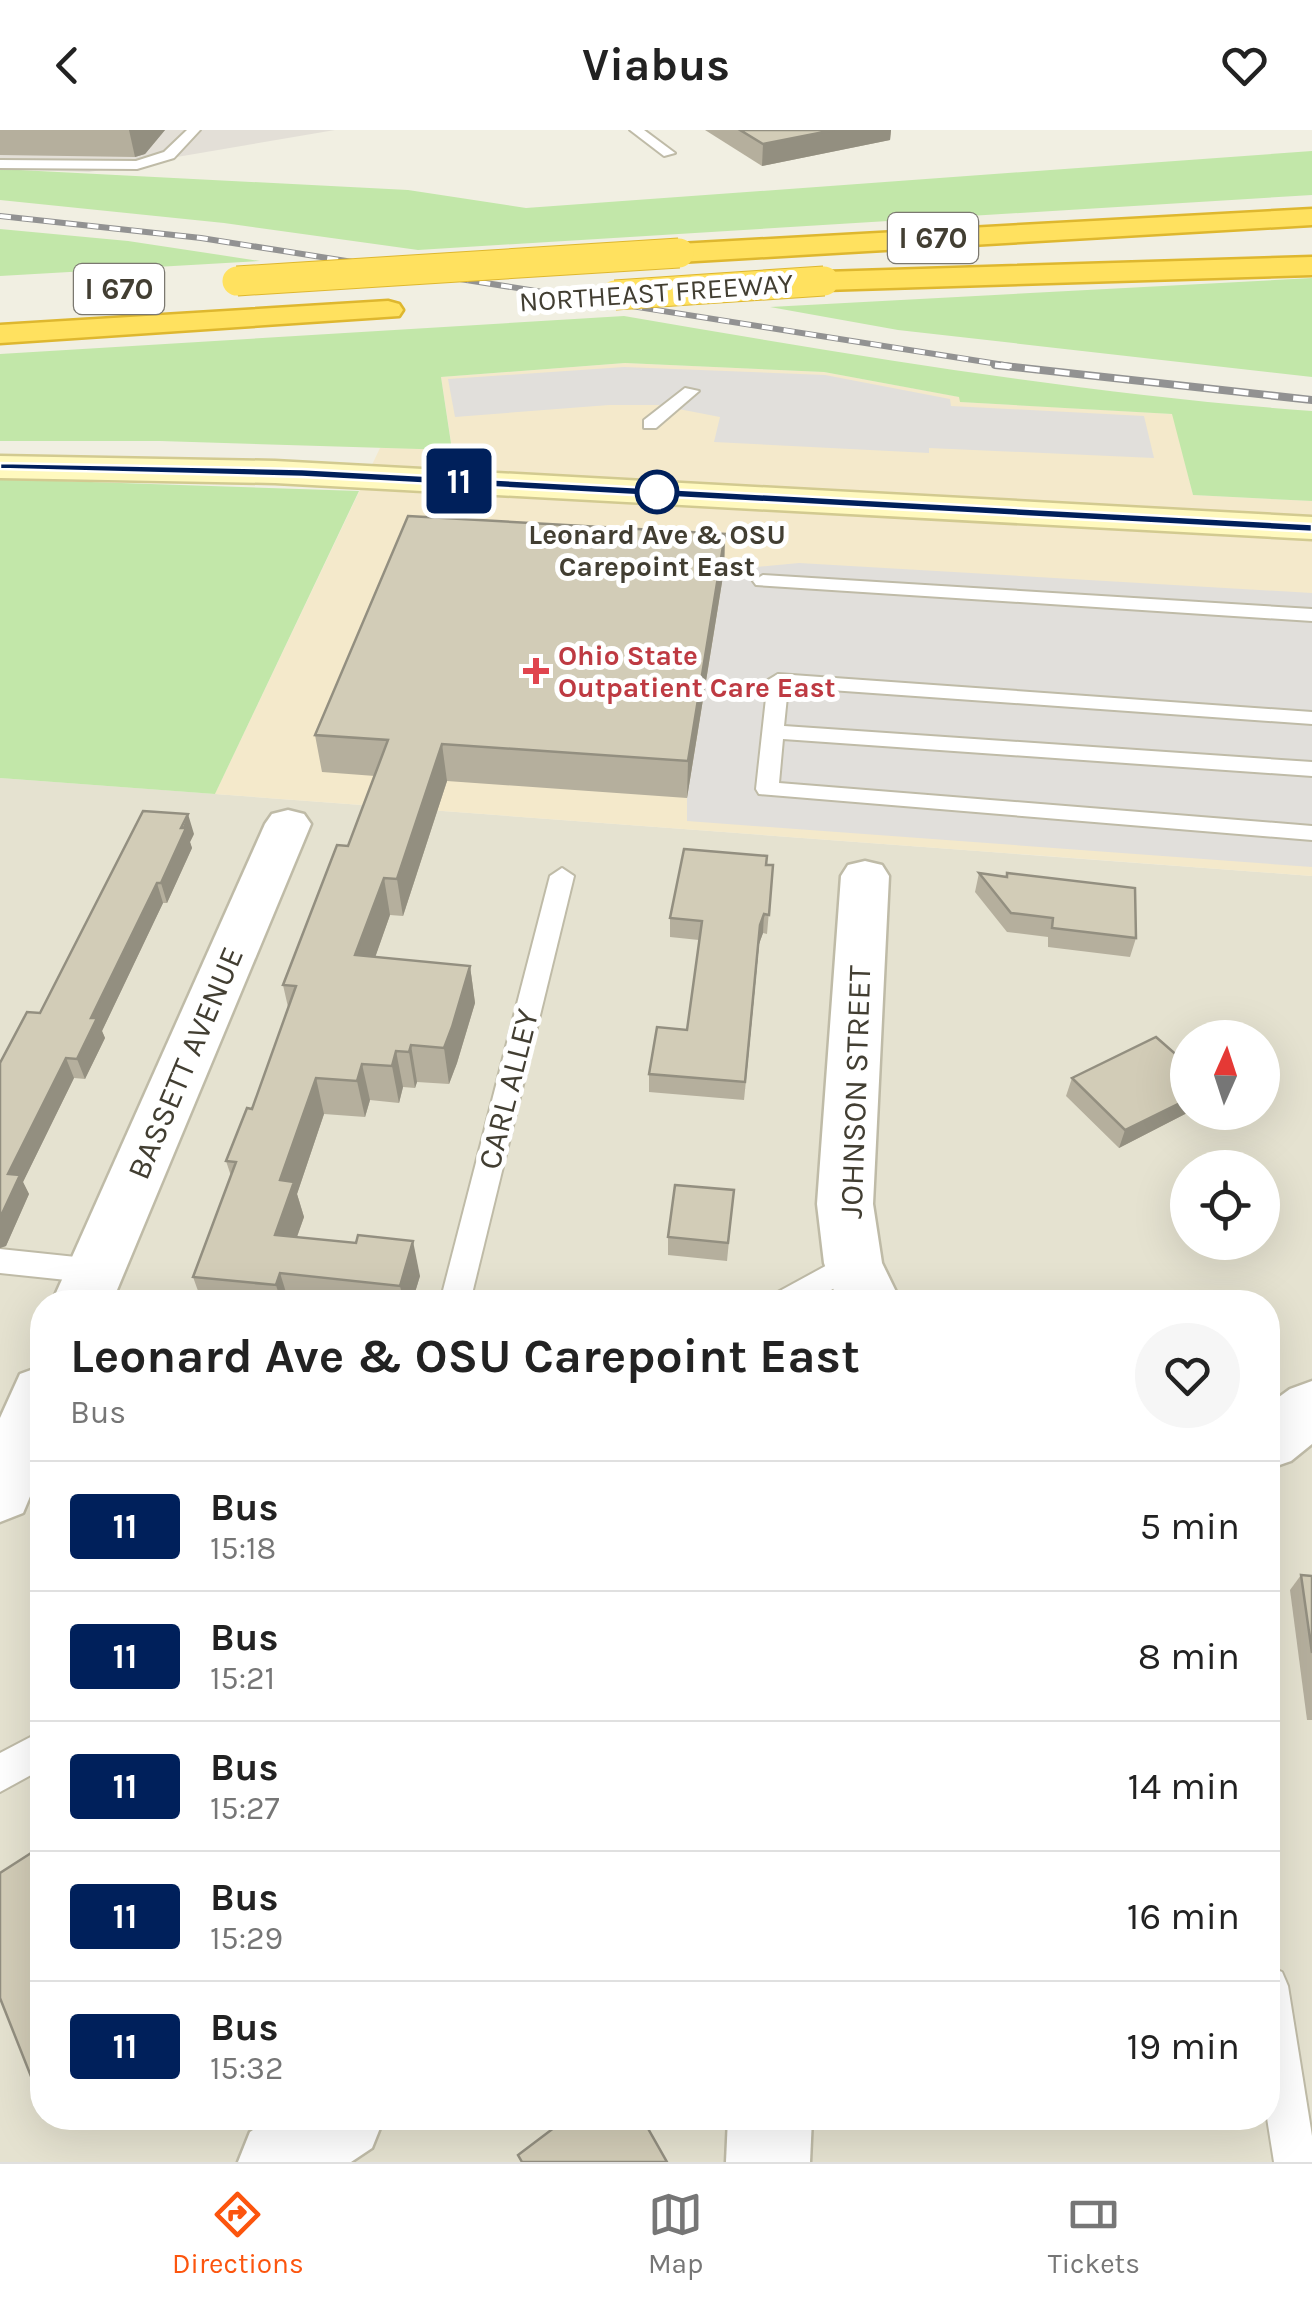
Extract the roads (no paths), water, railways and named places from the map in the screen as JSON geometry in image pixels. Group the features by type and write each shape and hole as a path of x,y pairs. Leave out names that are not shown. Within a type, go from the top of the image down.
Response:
{"highway":[{"path":"1187,222 1312,205"},
{"name":"NORTHEAST FREEWAY","path":"227,282 1312,217"},
{"name":"NORTHEAST FREEWAY","path":"586,297 1312,250"},
{"path":"824,281 1312,266"},
{"name":"I 670","path":"0,334 427,307"}],"street":[{"path":"0,467 308,473 1312,528"},
{"name":"BASSETT AVENUE","path":"89,1287 288,824"},
{"name":"JOHNSON STREET","path":"862,1283 845,1204 865,876"},
{"path":"1280,1432 1312,1408"},
{"path":"0,1492 30,1422"},
{"path":"280,2162 325,2130"},
{"path":"768,2162 769,2130"}],"lane":[{"path":"0,164 137,165 168,155 194,130"},
{"path":"636,130 670,153"},
{"path":"650,424 691,391"},
{"path":"763,581 1312,615"},
{"path":"1312,718 778,680 767,789 1312,833"},
{"path":"772,732 1312,769"},
{"name":"CARL ALLEY","path":"457,1290 562,876"},
{"path":"0,1261 89,1287"},
{"path":"834,1290 862,1283"},
{"path":"0,1774 30,1755"},
{"path":"1280,2064 1295,2162"}],"railway":[{"path":"0,216 201,238 1017,367"},
{"path":"995,365 1312,400"}],"place":[{"name":"Leonard Ave & OSU Carepoint East","path":"657,492"},
{"name":"Ohio State Outpatient Care East","path":"536,671"}]}
